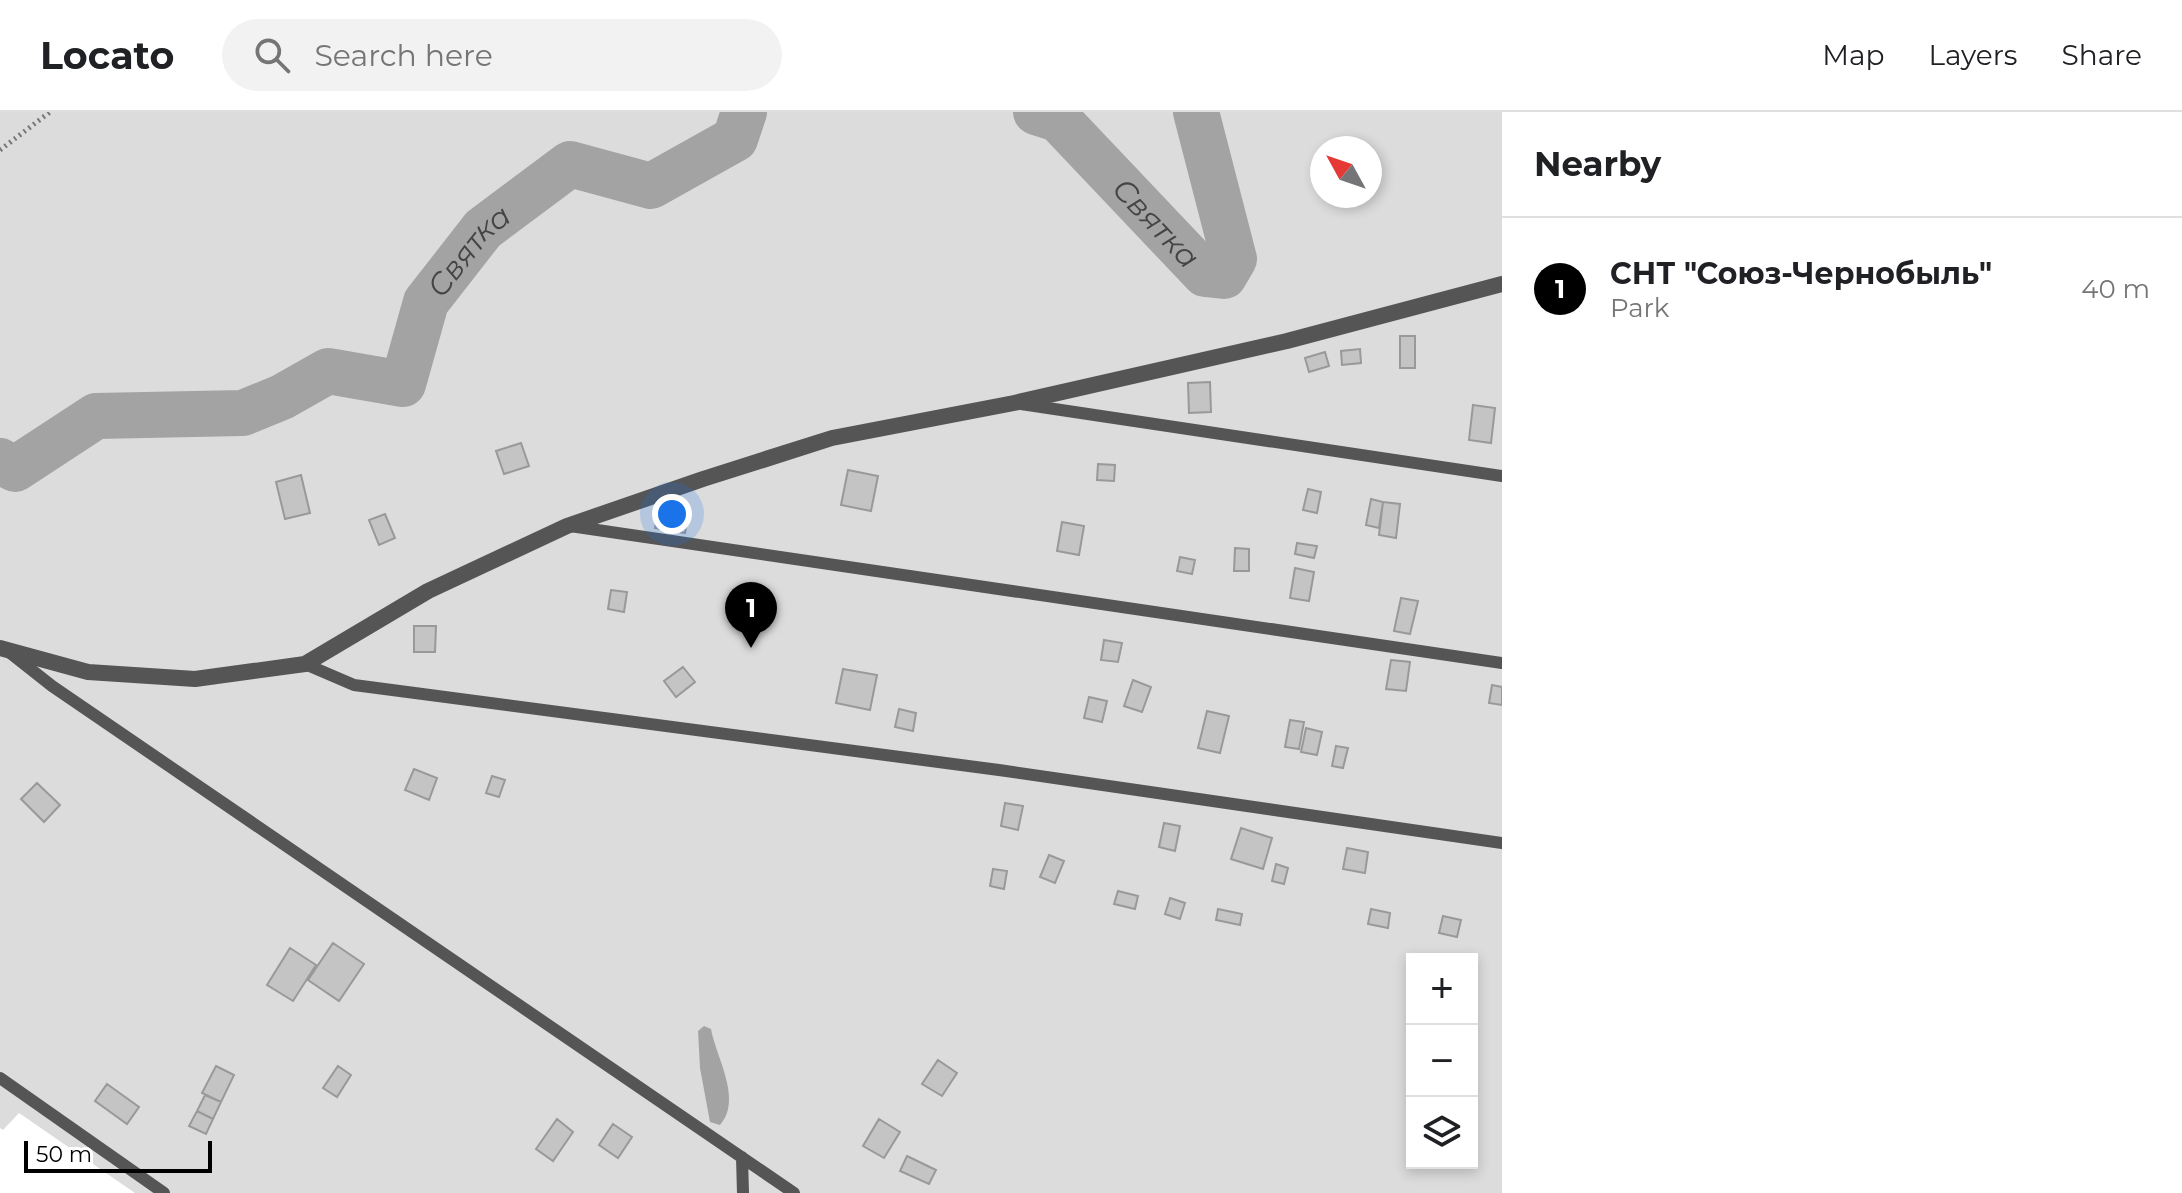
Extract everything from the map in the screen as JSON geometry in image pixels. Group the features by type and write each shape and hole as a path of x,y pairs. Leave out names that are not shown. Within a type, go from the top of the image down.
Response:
{"street":[{"path":"4,650 88,672 195,679 305,664 428,591 567,526 832,438 1014,403 1287,341 1502,284"}],"lane":[{"path":"1014,403 1502,476"},
{"path":"567,526 1502,663"},
{"path":"4,650 65,695 794,1193"},
{"path":"305,664 354,685 999,770 1502,843"},
{"path":"0,1078 164,1193"},
{"path":"742,1157 743,1193"}],"path":[{"path":"0,150 50,112"}],"shaded area":[{"path":"0,112 1502,112 1502,1193 135,1193 19,1113 3,1130 0,1128"},
{"path":"704,1026 711,1029 729,1091 726,1115 720,1125 710,1122 700,1068 698,1031"}],"building":[{"path":"1400,336 1415,336 1415,368 1400,368"},
{"path":"1360,349 1361,363 1342,365 1341,351"},
{"path":"1325,352 1329,366 1309,372 1305,358"},
{"path":"1210,382 1211,412 1189,413 1188,383"},
{"path":"1473,405 1495,408 1491,443 1469,440"},
{"path":"521,443 529,466 504,474 496,451"},
{"path":"1098,464 1115,465 1114,481 1097,480"},
{"path":"848,470 878,476 871,511 841,505"},
{"path":"301,475 310,513 285,519 276,482"},
{"path":"1308,489 1321,492 1317,513 1303,510"},
{"path":"1371,499 1383,502 1379,528 1366,525"},
{"path":"1383,502 1400,504 1396,538 1379,535"},
{"path":"659,508 688,514 685,533 655,528"},
{"path":"385,514 395,538 379,545 369,520"},
{"path":"1062,522 1084,526 1079,555 1057,551"},
{"path":"1297,543 1317,546 1314,558 1295,554"},
{"path":"1235,548 1249,549 1249,571 1234,571"},
{"path":"1180,557 1195,560 1192,574 1177,571"},
{"path":"1295,568 1314,572 1309,601 1290,598"},
{"path":"611,590 627,592 624,612 608,609"},
{"path":"1401,598 1418,601 1410,634 1394,631"},
{"path":"414,626 436,626 435,652 414,652"},
{"path":"1104,640 1122,643 1118,662 1101,660"},
{"path":"1391,660 1410,662 1406,691 1386,689"},
{"path":"683,667 695,682 676,697 664,681"},
{"path":"843,669 877,675 870,710 836,703"},
{"path":"1133,680 1151,687 1142,712 1124,706"},
{"path":"1492,685 1502,687 1502,705 1489,703"},
{"path":"1089,697 1107,701 1102,722 1084,718"},
{"path":"899,709 916,713 913,731 895,727"},
{"path":"1207,711 1229,716 1220,753 1198,748"},
{"path":"1290,720 1304,722 1299,749 1285,747"},
{"path":"1306,728 1322,732 1317,755 1301,752"},
{"path":"1336,746 1348,748 1343,768 1332,766"},
{"path":"414,769 437,778 429,800 405,790"},
{"path":"492,776 505,780 499,797 486,793"},
{"path":"37,783 60,805 44,822 21,799"},
{"path":"1005,803 1023,806 1018,830 1001,826"},
{"path":"1164,823 1180,826 1175,851 1159,847"},
{"path":"1241,828 1272,838 1263,869 1231,859"},
{"path":"1347,848 1368,852 1365,873 1343,869"},
{"path":"1049,855 1064,861 1055,883 1040,877"},
{"path":"1276,864 1288,868 1284,884 1272,881"},
{"path":"993,869 1007,871 1004,889 990,886"},
{"path":"1118,891 1138,896 1135,909 1114,904"},
{"path":"1170,898 1185,903 1180,919 1165,914"},
{"path":"1218,909 1242,914 1240,925 1216,920"},
{"path":"1371,909 1390,913 1388,928 1368,924"},
{"path":"1443,916 1461,920 1457,937 1439,933"},
{"path":"333,943 364,964 339,1001 308,980"},
{"path":"290,948 316,965 293,1001 267,985"},
{"path":"938,1060 957,1073 942,1096 922,1084"},
{"path":"216,1066 234,1075 221,1102 202,1093"},
{"path":"338,1066 351,1075 337,1097 323,1088"},
{"path":"107,1084 139,1107 127,1124 95,1101"},
{"path":"205,1095 221,1102 213,1119 197,1111"},
{"path":"197,1111 213,1119 206,1134 189,1126"},
{"path":"557,1119 573,1132 553,1161 536,1149"},
{"path":"879,1119 900,1132 884,1158 863,1146"},
{"path":"613,1124 632,1137 618,1158 599,1145"},
{"path":"907,1156 936,1170 929,1184 900,1171"}],"waterway":[{"name":"Святка","path":"0,461 15,469 96,416 243,413 282,397 328,371 403,384 426,302 483,229 570,164 651,186 735,139 744,112"},
{"name":"Святка","path":"1036,112 1058,119 1205,274 1224,276 1234,259 1196,112"}],"place":[{"name":"СНТ \"Союз-Чернобыль\"","path":"751,648"}]}
